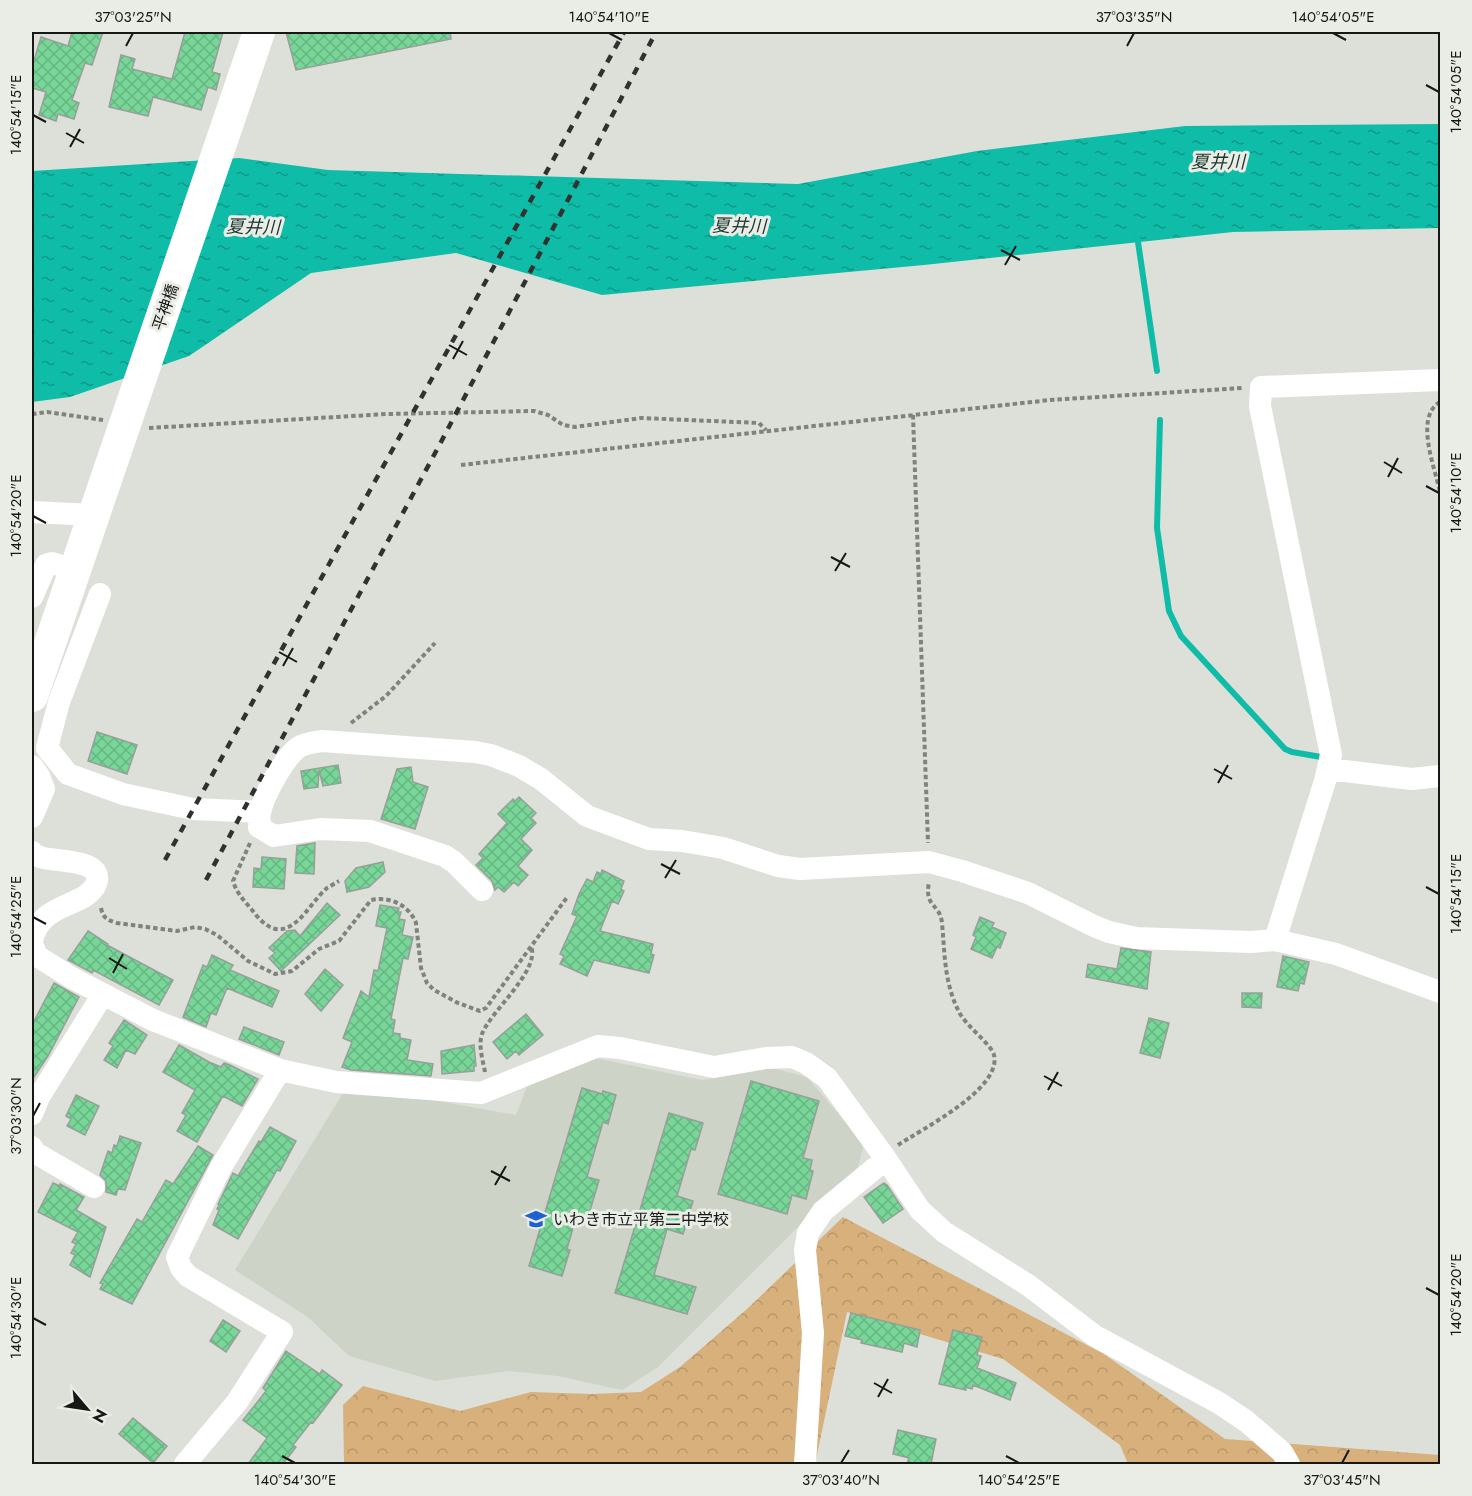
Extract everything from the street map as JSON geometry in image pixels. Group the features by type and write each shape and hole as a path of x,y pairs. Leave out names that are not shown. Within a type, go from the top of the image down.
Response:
{"street":[{"name":"平神橋","path":"41,697 53,563 96,510 259,32"},
{"path":"1275,940 1330,763 1260,406 1261,387 1440,380"},
{"path":"32,512 96,510"},
{"path":"32,597 46,565 53,563"},
{"path":"100,594 41,697 47,748 68,774 123,794 193,809 260,819 274,836 320,829 370,831 445,856 482,890"},
{"path":"260,819 266,795 290,756 300,746 322,741 475,752 491,755 519,766 541,779 587,816 649,839 682,841 723,848 778,866 800,869 932,863 1028,893 1094,926 1136,938 1251,942 1275,940 1336,954 1440,992"},
{"path":"1330,763 1412,780 1440,776"},
{"path":"32,766 44,789 32,817"},
{"path":"32,852 40,858 84,864 92,868 96,875 96,884 88,893 46,915 34,929 32,943 37,956 72,978 153,1020 280,1070 336,1082 480,1093 598,1046 620,1048 714,1067 766,1058 792,1057 806,1063 827,1078 920,1209 944,1232 1028,1285 1095,1336 1219,1403 1246,1421 1282,1452 1289,1464"},
{"path":"32,1114 39,1097 103,994"},
{"path":"185,1464 237,1402 282,1332 188,1276 181,1268 177,1257 221,1167 280,1070"},
{"path":"32,1147 34,1152 43,1158 94,1187"},
{"path":"806,1464 813,1333 805,1250 808,1233 823,1211 884,1157"}],"path":[{"path":"461,465 1050,400 1261,387"},
{"path":"1440,402 1430,413 1426,422 1426,432 1440,492"},
{"path":"141,427 153,429 387,414 534,411 548,415 563,425 574,427 641,418 759,423 767,431"},
{"path":"32,414 47,412 106,421"},
{"path":"884,1157 968,1100 983,1085 995,1063 993,1050 969,1026 959,1012 945,973 941,915 931,905 928,893 932,863 913,415"},
{"path":"322,741 363,715 386,696 435,643"},
{"path":"260,819 233,881 236,891 268,926 282,929 296,923 326,889 339,881"},
{"path":"96,884 102,916 108,921 177,931 195,927 205,929 217,935 248,961 275,974 292,971 319,949 339,942 371,900 391,899 414,917 421,968 428,983 435,990 480,1011 486,1008 568,896"},
{"path":"489,1090 480,1040 490,1019 509,997 532,960 531,945"}],"shaded area":[{"name":"いわき市立平第二中学校","path":"595,1058 702,1080 772,1068 807,1077 864,1144 858,1167 658,1367 622,1390 558,1376 509,1371 435,1381 349,1356 309,1318 235,1270 343,1093 433,1100 516,1115 528,1084"}],"green space":[{"path":"843,1217 1104,1354 1225,1439 1440,1455 1440,1464 1128,1464 1120,1445 1003,1359 847,1312 815,1464 346,1464 344,1462 343,1405 363,1386 460,1411 531,1392 591,1394 641,1392 680,1367 747,1309"}],"water":[{"name":"夏井川","path":"1440,124 1440,228 1233,232 924,265 602,295 456,253 311,273 189,356 70,397 32,402 32,171 239,158 328,170 798,184 977,151 1185,126"}],"building":[{"path":"72,32 103,32 92,65 85,63 72,100 79,103 74,119 58,114 56,121 39,115 46,92 32,88 32,67 41,37 68,46"},
{"path":"185,32 223,32 212,72 220,74 216,90 208,87 201,110 153,97 148,116 109,107 121,55 135,59 132,69 172,79"},
{"path":"286,32 450,32 451,39 296,70"},
{"path":"97,732 137,745 127,774 88,761"},
{"path":"338,765 341,783 323,786 319,770 318,787 304,789 301,771"},
{"path":"411,767 413,782 428,787 415,829 381,819 397,769"},
{"path":"519,797 536,813 531,818 536,823 521,839 532,850 518,866 528,875 518,886 514,882 504,892 498,887 495,890 492,881 476,865 483,858 479,854 507,823 498,814 513,799 515,801"},
{"path":"315,843 314,874 295,873 297,846"},
{"path":"262,857 286,859 284,889 253,887 254,868 261,869"},
{"path":"383,862 385,872 369,887 347,892 345,881 356,868"},
{"path":"602,870 624,881 621,889 624,891 618,904 612,901 600,931 653,944 651,954 654,955 649,973 594,960 587,976 560,964 564,956 560,954 577,916 572,914 579,894 587,879 593,882 597,872 601,874"},
{"path":"327,903 340,915 281,971 269,958 275,953 269,948 287,931 295,930 300,936"},
{"path":"380,905 399,908 398,912 401,912 399,919 405,920 402,935 413,937 408,959 403,958 391,1019 395,1020 393,1033 400,1034 400,1038 411,1040 407,1060 433,1064 431,1076 351,1070 342,1067 352,1042 343,1038 361,991 369,997 374,970 378,971 387,928 376,926"},
{"path":"980,917 994,923 992,927 1006,933 1000,948 997,947 992,958 971,949 976,937 973,935"},
{"path":"88,931 107,945 173,980 159,1005 93,970 92,973 68,960"},
{"path":"1121,948 1151,952 1147,989 1086,977 1088,964 1117,969"},
{"path":"212,955 233,965 230,970 279,991 272,1007 227,988 216,1015 211,1013 206,1027 183,1017 203,965 207,967"},
{"path":"1283,956 1309,962 1304,984 1300,983 1298,991 1277,987"},
{"path":"325,969 343,985 321,1011 305,994"},
{"path":"54,983 79,997 48,1056 32,1080 32,1025"},
{"path":"1242,993 1262,993 1261,1008 1242,1007"},
{"path":"526,1014 543,1035 519,1055 516,1051 507,1059 493,1042"},
{"path":"1149,1018 1169,1023 1160,1058 1140,1053"},
{"path":"124,1020 147,1035 135,1054 126,1050 117,1068 104,1060 113,1046 109,1043"},
{"path":"244,1027 284,1042 279,1055 239,1039"},
{"path":"179,1045 209,1062 221,1067 224,1063 230,1065 258,1079 242,1106 223,1096 197,1142 177,1131 186,1115 182,1113 195,1090 163,1072"},
{"path":"474,1045 476,1066 474,1066 474,1071 442,1074 441,1051"},
{"path":"751,1081 819,1101 803,1158 812,1160 810,1170 813,1171 806,1199 792,1195 787,1214 718,1194"},
{"path":"582,1088 602,1094 603,1091 616,1095 608,1124 603,1122 587,1177 599,1180 587,1221 576,1217 562,1276 529,1266"},
{"path":"76,1095 99,1106 85,1135 67,1126 71,1119 66,1116"},
{"path":"669,1113 703,1123 695,1150 691,1149 677,1196 693,1201 683,1234 667,1229 654,1275 696,1287 687,1314 615,1293"},
{"path":"270,1127 296,1141 238,1239 213,1225 219,1210 217,1209 218,1204 233,1173 238,1176"},
{"path":"120,1136 141,1143 125,1190 118,1189 116,1195 106,1192 106,1181 100,1175 108,1151 112,1153"},
{"path":"198,1146 213,1155 132,1304 100,1289 103,1284 100,1283 137,1219 142,1222 166,1180 173,1184"},
{"path":"53,1183 60,1186 60,1184 84,1197 76,1210 106,1227 90,1277 70,1265 75,1255 71,1253 76,1244 72,1242 78,1232 38,1212"},
{"path":"884,1183 903,1209 883,1223 864,1197"},
{"path":"851,1313 920,1330 917,1347 904,1343 902,1352 861,1343 862,1340 845,1336"},
{"path":"223,1320 240,1331 226,1352 210,1341"},
{"path":"953,1330 982,1337 977,1355 981,1356 977,1368 1016,1383 1010,1400 973,1385 972,1389 966,1387 966,1390 939,1384"},
{"path":"286,1351 320,1374 322,1370 342,1385 293,1445 296,1447 283,1464 248,1464 267,1438 243,1420 266,1391 263,1388"},
{"path":"133,1418 167,1446 153,1463 119,1434"},
{"path":"898,1430 936,1439 931,1464 907,1464 909,1458 893,1454"}],"waterway":[{"path":"1137,235 1157,371"},
{"path":"1160,420 1157,528 1169,611 1181,636 1285,749 1327,758"}],"railway":[{"path":"165,860 624,32"},
{"path":"206,880 441,442 656,32"}],"place":[{"name":"いわき市立平第二中学校","path":"536,1219"}]}
